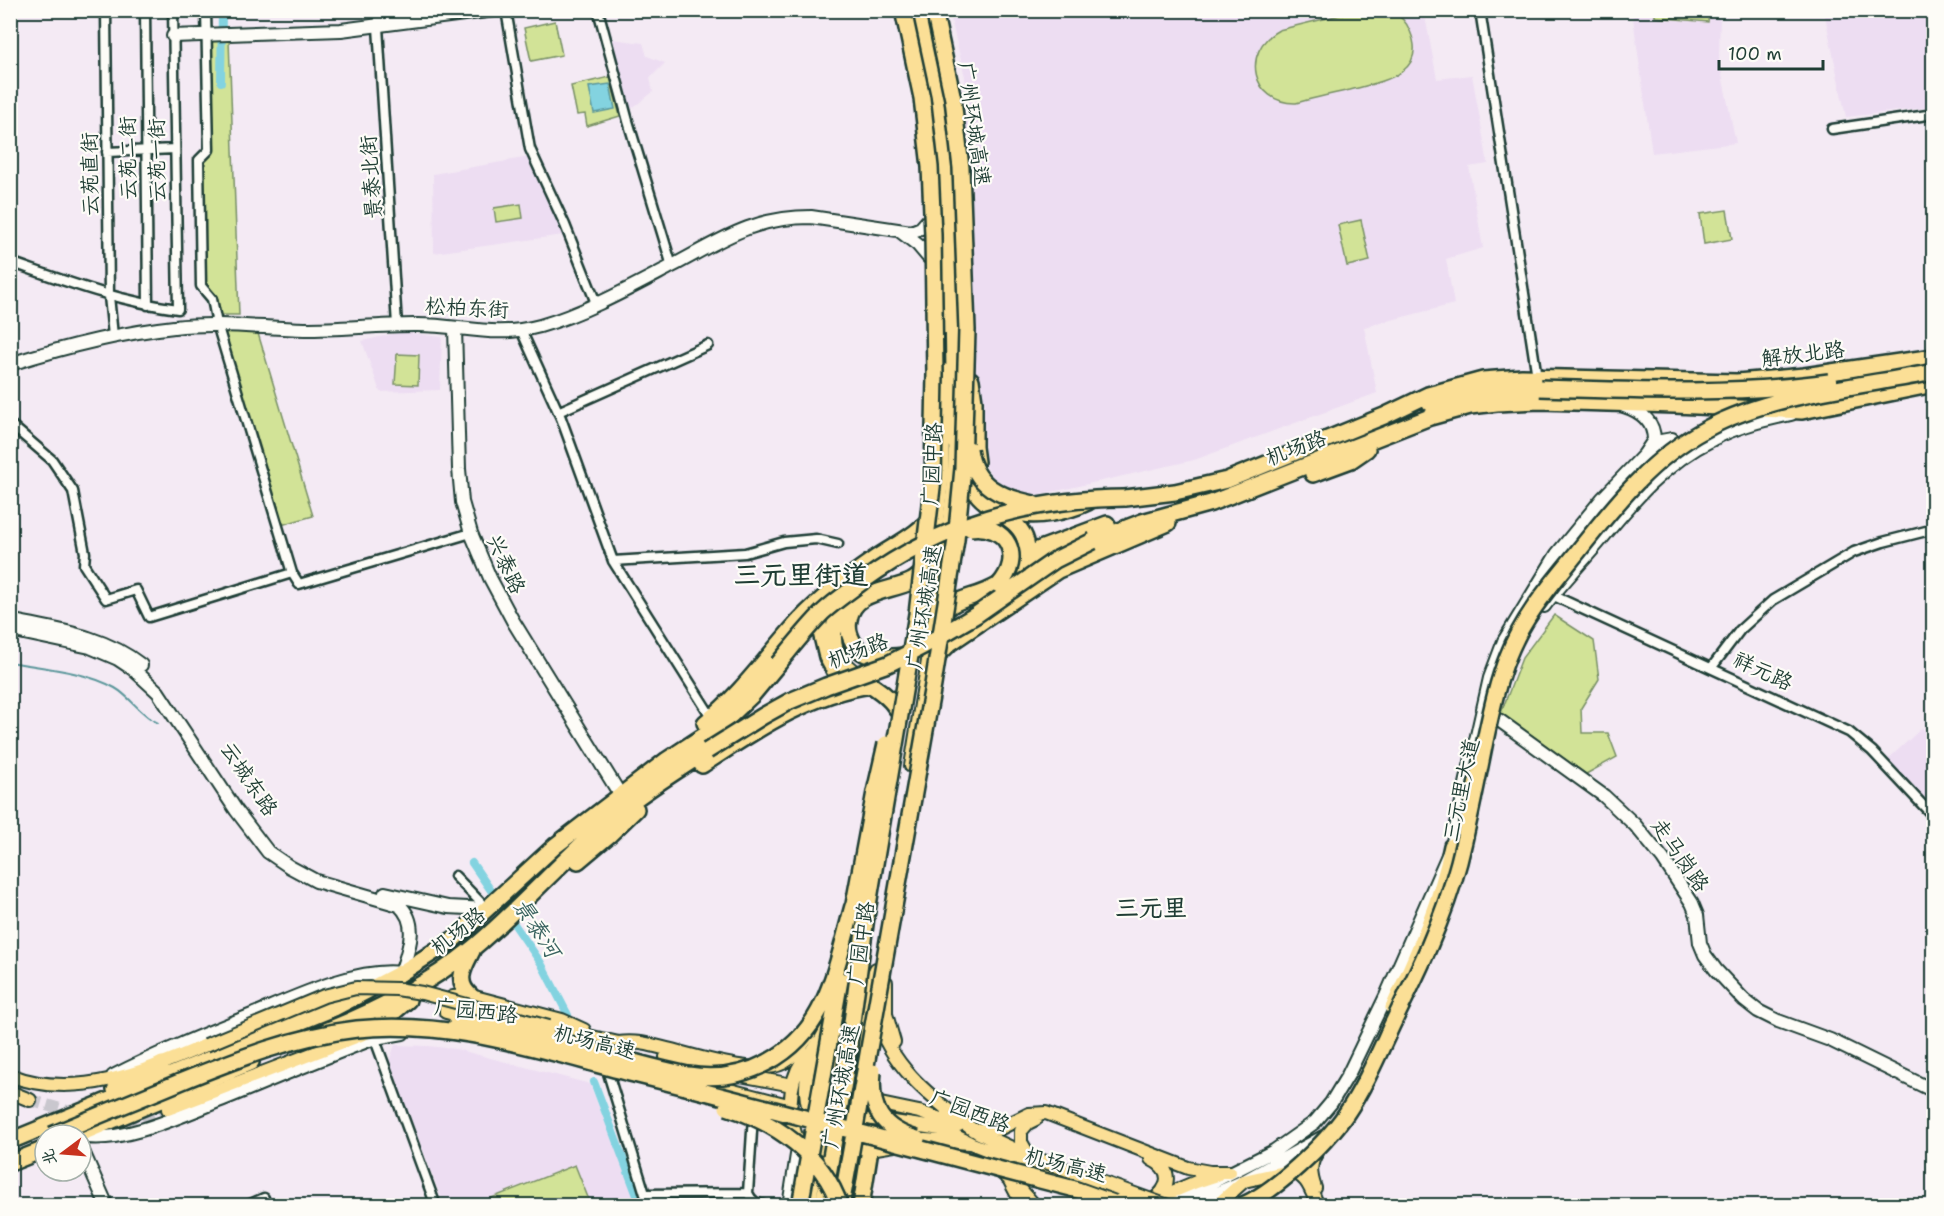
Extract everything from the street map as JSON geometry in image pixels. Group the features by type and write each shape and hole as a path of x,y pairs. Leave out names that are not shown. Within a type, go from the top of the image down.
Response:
{"highway":[{"name":"广州环城高速","path":"823,1206 866,917 929,524 934,452 935,355 930,167 922,98 903,10"},
{"name":"广园中路","path":"910,10 932,102 938,147 940,203 962,444"},
{"name":"广园中路","path":"924,10 938,66 948,123 951,166 948,286 942,350 939,500 930,566"},
{"name":"广州环城高速","path":"841,1206 949,587 959,510 965,436 967,330 961,168 953,99 933,10"},
{"name":"解放北路","path":"1677,382 1737,382 1852,376 1934,357"},
{"path":"1384,416 1468,395 1539,383 1655,392 1735,390 1821,383 1934,369"},
{"path":"1241,1206 1268,1192 1332,1132 1351,1107 1374,1064 1430,945 1449,896 1498,683 1518,633 1540,598 1638,480 1666,455 1705,429 1742,412 1779,401 1934,369"},
{"path":"1791,378 1786,385 1786,393 1802,411"},
{"path":"971,380 962,444 964,471 978,495 1020,529 1027,545 1023,568 1011,586 988,606"},
{"path":"971,380 974,401 974,447 980,473 998,501 1022,515 1073,509 1098,497 1122,490 1205,477 1291,449 1383,406 1416,400"},
{"name":"机场路","path":"10,1141 286,1029 351,1000 404,966 454,939 555,846 667,760 731,715 753,694 824,612 862,590 894,560 942,535 978,520 1040,505 1071,500 1125,498 1175,492 1227,480 1291,449 1384,416 1416,400 1449,388 1483,380 1539,383 1677,382"},
{"path":"1675,405 1684,397 1683,387 1677,382"},
{"path":"1612,403 1802,411 1934,384"},
{"name":"机场路","path":"93,1130 356,1019 421,985 473,948 582,844 631,802 707,751 790,701 819,688 888,664 906,661 1055,560 1093,541 1142,522 1211,503 1260,484 1289,481 1342,464 1357,456 1381,436 1440,413 1483,404 1540,401 1612,403"},
{"path":"962,444 972,465 983,482 991,489 1007,498 1040,505"},
{"path":"1045,578 1035,570 1032,561 1034,554 1040,549 1125,518 1184,501 1227,480"},
{"path":"555,846 579,816 616,788 667,760 729,702 792,628 853,574 924,526 932,516 939,500"},
{"path":"943,650 1045,578 1072,563 1181,518 1211,503"},
{"path":"933,628 950,605 999,585 1008,575 1011,567 1012,554 1008,544 1003,537 985,527 942,535"},
{"path":"897,709 886,695 845,667 835,650 834,625 843,603 862,590 914,580 930,566"},
{"path":"800,1206 863,903 880,766 906,661 871,657 859,650 854,643 849,633 849,620 862,590"},
{"path":"810,611 818,620 827,657 845,690"},
{"path":"582,844 764,726 808,704 845,690 871,685"},
{"path":"520,905 550,885 636,809"},
{"path":"1296,1167 1328,1129 1354,1087 1427,933 1446,874 1452,846"},
{"path":"376,1032 426,1022 483,1024 675,1072 711,1077 741,1073 778,1057 809,1026 820,1009 863,903"},
{"path":"471,996 466,992 460,979 473,948"},
{"path":"887,950 872,1084 873,1100 882,1119 894,1130 905,1135 1008,1165 1071,1188"},
{"path":"376,1032 421,985"},
{"name":"机场高速","path":"82,1123 260,1051 330,1033 376,1032 420,1027 458,1031 606,1065 1129,1204 1146,1204"},
{"path":"99,1104 115,1091 162,1064"},
{"path":"606,1065 655,1086 744,1113 772,1126 796,1143 816,1163 830,1183 841,1206"},
{"path":"808,1206 821,1135"},
{"path":"10,1152 33,1143"},
{"path":"861,1206 870,1149"},
{"path":"10,1163 33,1154"}],"main road":[{"path":"173,36 341,30 495,10"},
{"path":"898,10 920,117 928,220 930,390 929,455 924,526"},
{"path":"904,35 910,10"},
{"path":"938,10 952,70 962,132 968,211 971,380"},
{"path":"901,232 916,230 928,220 940,203"},
{"name":"松柏东街","path":"10,364 113,336 173,327 217,324 300,329 431,325 493,332 521,330 555,321 672,266 742,228 775,219 830,218 901,232"},
{"path":"901,232 918,245 948,286 971,302"},
{"path":"930,322 942,350"},
{"name":"兴泰路","path":"455,328 459,469 462,502 471,533 490,578 513,621 616,788"},
{"path":"955,365 971,348"},
{"path":"1852,376 1934,369"},
{"path":"930,390 942,409"},
{"name":"三元里大道","path":"1166,1206 1274,1151 1293,1138 1315,1122 1331,1103 1348,1075 1389,990 1452,846 1493,667 1515,620 1535,592 1551,562 1571,536 1602,498 1644,455 1654,440 1648,420 1632,408 1612,403"},
{"name":"三元里大道","path":"1188,1206 1245,1181 1340,1126 1354,1109 1413,993 1450,909 1467,852 1506,679 1516,651 1552,595 1641,492 1672,464 1723,434 1802,411"},
{"path":"1644,455 1661,441 1672,439 1680,452 1672,464"},
{"name":"广园中路","path":"962,444 925,685 876,969 874,993 876,1016 887,1044 906,1071 930,1097 973,1130"},
{"path":"1535,592 1624,488"},
{"name":"广园中路","path":"845,986 866,943 863,903 879,872 930,566"},
{"name":"云城东路","path":"10,620 100,641 124,653 145,669 170,696 259,830 270,843 296,862 326,877 415,901 448,907 488,909"},
{"name":"云城东路","path":"10,630 90,647 118,659 133,669 158,692 245,824 268,852 316,881 385,900 403,909 411,930 410,948 404,966"},
{"path":"916,737 932,708 925,685 943,650"},
{"path":"906,1071 891,1035 885,1003 889,959 943,650"},
{"path":"897,709 902,738"},
{"path":"897,709 852,958 807,1070 805,1097 812,1119 821,1135 837,1143 870,1149 918,1141 970,1143"},
{"name":"走马岗路","path":"1496,718 1604,795 1635,825 1663,859 1692,903 1700,943 1705,955 1744,1000 1768,1016 1837,1043 1934,1090"},
{"path":"878,810 893,792"},
{"path":"907,794 914,813"},
{"path":"872,851 879,872"},
{"path":"890,887 903,875"},
{"path":"618,1043 642,1043 728,1063 766,1067 780,1064 792,1057 817,1025 852,958"},
{"path":"106,1079 156,1055 307,992 404,966"},
{"path":"845,986 832,1057 833,1064 841,1072 847,1072 853,1066 867,988 876,969"},
{"path":"833,1004 845,986"},
{"path":"789,1206 799,1142 792,1127 790,1110 795,1081 803,1061 814,1050 833,1016 845,986"},
{"path":"10,1075 49,1084 74,1084 106,1079 162,1064 324,996 356,988 383,988 422,993 618,1043 708,1069 788,1084"},
{"path":"507,1032 487,1022 446,1012 445,1004 448,999 471,996 562,1020 598,1038"},
{"name":"广园西路","path":"168,1109 342,1041 398,1026 429,1025 478,1027 507,1032 565,1046 606,1065 784,1104"},
{"path":"93,1137 103,1138 153,1125 327,1058 376,1032 440,1034 530,1053 606,1065 624,1077 753,1112 778,1122 799,1142 814,1164"},
{"path":"327,1058 342,1041"},
{"path":"530,1053 565,1046"},
{"path":"10,1092 30,1100"},
{"name":"广园西路","path":"823,1092 919,1112 973,1130 1027,1160 1040,1171 1129,1204"},
{"path":"77,1123 80,1118 99,1104"},
{"name":"广园西路","path":"819,1111 872,1120 930,1126 950,1132 970,1143 1166,1206"},
{"path":"973,1130 999,1129 1029,1114 1046,1113 1188,1168 1204,1172 1230,1172"},
{"path":"1035,1206 1023,1193 1015,1175 1019,1167 1027,1160 1021,1142 1021,1131 1034,1120 1046,1119 1159,1163 1166,1172 1166,1182 1161,1194 1146,1204"},
{"path":"1323,1206 1312,1178 1311,1164 1320,1148 1340,1126"},
{"path":"918,1141 940,1152 1002,1172 1009,1179 1023,1206"},
{"path":"1216,1206 1245,1181 1283,1171 1296,1172 1303,1176 1318,1206"},
{"path":"1146,1204 1196,1182 1230,1172"},
{"path":"93,1174 107,1206"},
{"path":"88,1183 98,1206"}],"street":[{"name":"云苑直街","path":"106,10 109,296 113,336"},
{"name":"云苑二街","path":"145,10 148,305"},
{"name":"云苑一街","path":"148,305 178,309 173,10"},
{"path":"206,10 209,150 199,160 201,286 212,299 217,324 292,573 299,584 471,533"},
{"name":"景泰北街","path":"380,10 378,27 397,325"},
{"path":"506,10 530,149 565,225 596,303"},
{"path":"598,10 628,121 672,266"},
{"path":"1480,10 1539,383"},
{"path":"1832,129 1934,114"},
{"path":"107,152 175,149"},
{"path":"10,262 109,296 148,305"},
{"path":"521,330 558,412 613,561 712,718"},
{"path":"558,412 708,345"},
{"path":"1852,376 1934,352"},
{"path":"10,424 52,460 74,491 85,553 84,565 106,599 136,590 149,617 292,573"},
{"path":"1712,667 1740,630 1773,600 1854,552 1883,542 1934,530"},
{"path":"613,561 745,554 784,542 816,539 838,544"},
{"name":"祥元路","path":"1552,595 1712,667 1856,737 1934,816"},
{"path":"455,876 488,909"},
{"path":"376,1032 436,1206"},
{"path":"606,1065 645,1194 748,1193"},
{"path":"753,1112 748,1193 750,1199 767,1206"},
{"path":"246,1206 264,1198 266,1206"}],"shaded area":[{"path":"949,11 1424,11 1437,79 1472,75 1488,164 1469,167 1483,248 1446,259 1454,304 1364,327 1377,393 1194,460 1030,497 999,490 985,464 970,331 965,77"},
{"path":"1632,11 1720,11 1719,60 1736,143 1652,153"},
{"path":"1824,11 1933,11 1933,107 1846,117"},
{"path":"612,39 643,43 647,56 665,63 650,78 653,92 631,109"},
{"path":"529,157 563,235 434,253 433,174"},
{"path":"402,332 442,337 440,390 380,392 362,341"},
{"path":"1922,728 1933,740 1933,810 1886,761"},
{"path":"395,1045 456,1049 590,1084 638,1205 444,1205 389,1061"}],"green space":[{"path":"1360,10 1390,12 1406,23 1414,46 1413,58 1398,74 1375,84 1296,103 1281,101 1269,95 1261,86 1256,75 1256,63 1259,50 1267,39 1279,30"},
{"path":"1655,11 1709,11 1708,22 1655,17"},
{"path":"555,21 562,55 531,61 524,28"},
{"path":"229,40 239,315 217,315 214,299 204,278 203,163 210,151 209,41"},
{"path":"610,77 620,116 587,126 585,114 577,115 571,86"},
{"path":"521,204 523,218 496,222 494,208"},
{"path":"1727,210 1732,239 1704,244 1700,214"},
{"path":"1361,220 1370,261 1347,266 1338,225"},
{"path":"221,330 257,330 313,516 281,525"},
{"path":"397,354 419,355 418,385 395,384"},
{"path":"1554,615 1594,641 1599,679 1581,708 1582,733 1608,733 1617,757 1586,774 1501,713 1522,658"},
{"path":"575,1165 591,1205 480,1205 479,1203"}],"water":[{"path":"610,84 615,109 594,113 589,87"}],"waterway":[{"name":"景泰河","path":"221,82 222,10"},
{"path":"10,662 64,671 103,682 121,692 158,723"},
{"name":"景泰河","path":"472,863 541,963 568,1015"},
{"name":"景泰河","path":"594,1082 641,1206"}],"tunnel":[{"path":"30,1100 77,1114"},
{"path":"124,1119 148,1116 168,1109"}],"district":[{"name":"三元里街道","path":"801,574"},
{"name":"三元里","path":"1151,908"}]}
